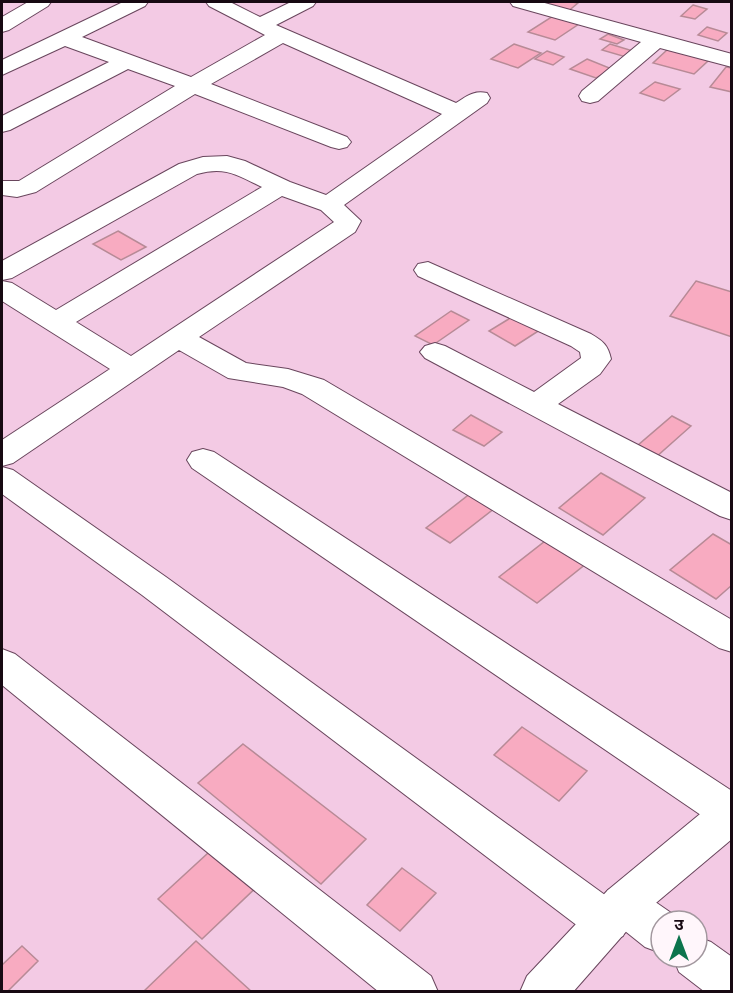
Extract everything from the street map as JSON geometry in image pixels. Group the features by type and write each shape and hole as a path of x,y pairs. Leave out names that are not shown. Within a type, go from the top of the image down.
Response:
{"street":[{"path":"2,26 41,2"},
{"path":"2,68 138,2"},
{"path":"216,2 281,35 469,105 330,205"},
{"path":"259,25 306,2"},
{"path":"520,2 732,61"},
{"path":"571,16 593,2"},
{"path":"2,188 27,187 193,85 281,35"},
{"path":"64,38 339,142"},
{"path":"590,96 655,41"},
{"path":"2,125 127,61"},
{"path":"2,272 188,169 206,163 223,162 238,166 280,187 330,205 348,221 346,226 2,455"},
{"path":"57,322 280,187"},
{"path":"428,270 594,348 596,359 590,367 537,404"},
{"path":"2,289 131,369"},
{"path":"178,338 239,371 288,378 313,387 732,638"},
{"path":"435,352 732,508"},
{"path":"202,460 732,813 615,913 543,992"},
{"path":"2,478 615,913 649,927"},
{"path":"2,664 415,992"},
{"path":"709,967 732,984"}],"building":[{"path":"526,2 572,2 578,3 566,13"},
{"path":"693,5 707,9 695,19 681,16"},
{"path":"553,16 579,24 555,40 528,32"},
{"path":"707,27 727,33 718,41 698,35"},
{"path":"608,34 624,40 617,44 600,39"},
{"path":"514,44 541,53 518,68 491,59"},
{"path":"610,44 633,51 626,57 602,50"},
{"path":"668,49 709,60 694,74 653,63"},
{"path":"547,51 564,57 553,65 535,59"},
{"path":"587,59 612,69 596,78 570,69"},
{"path":"726,67 732,68 732,92 710,87"},
{"path":"655,82 680,89 664,101 640,93"},
{"path":"118,231 146,247 121,260 93,244"},
{"path":"696,281 732,292 732,337 670,316"},
{"path":"451,311 469,320 433,345 415,336"},
{"path":"517,314 543,328 515,346 489,331"},
{"path":"471,415 502,432 484,446 453,430"},
{"path":"672,416 691,426 656,457 637,446"},
{"path":"601,473 645,498 603,535 559,508"},
{"path":"471,493 495,508 450,543 426,528"},
{"path":"713,534 732,545 732,585 716,599 670,570"},
{"path":"549,538 587,563 537,603 499,577"},
{"path":"522,727 587,771 559,801 494,755"},
{"path":"243,744 366,839 321,884 198,783"},
{"path":"220,842 264,880 202,939 158,899"},
{"path":"402,868 436,893 400,931 367,905"},
{"path":"196,941 252,992 143,992"},
{"path":"22,946 38,961 7,992 2,992 2,965"}]}
